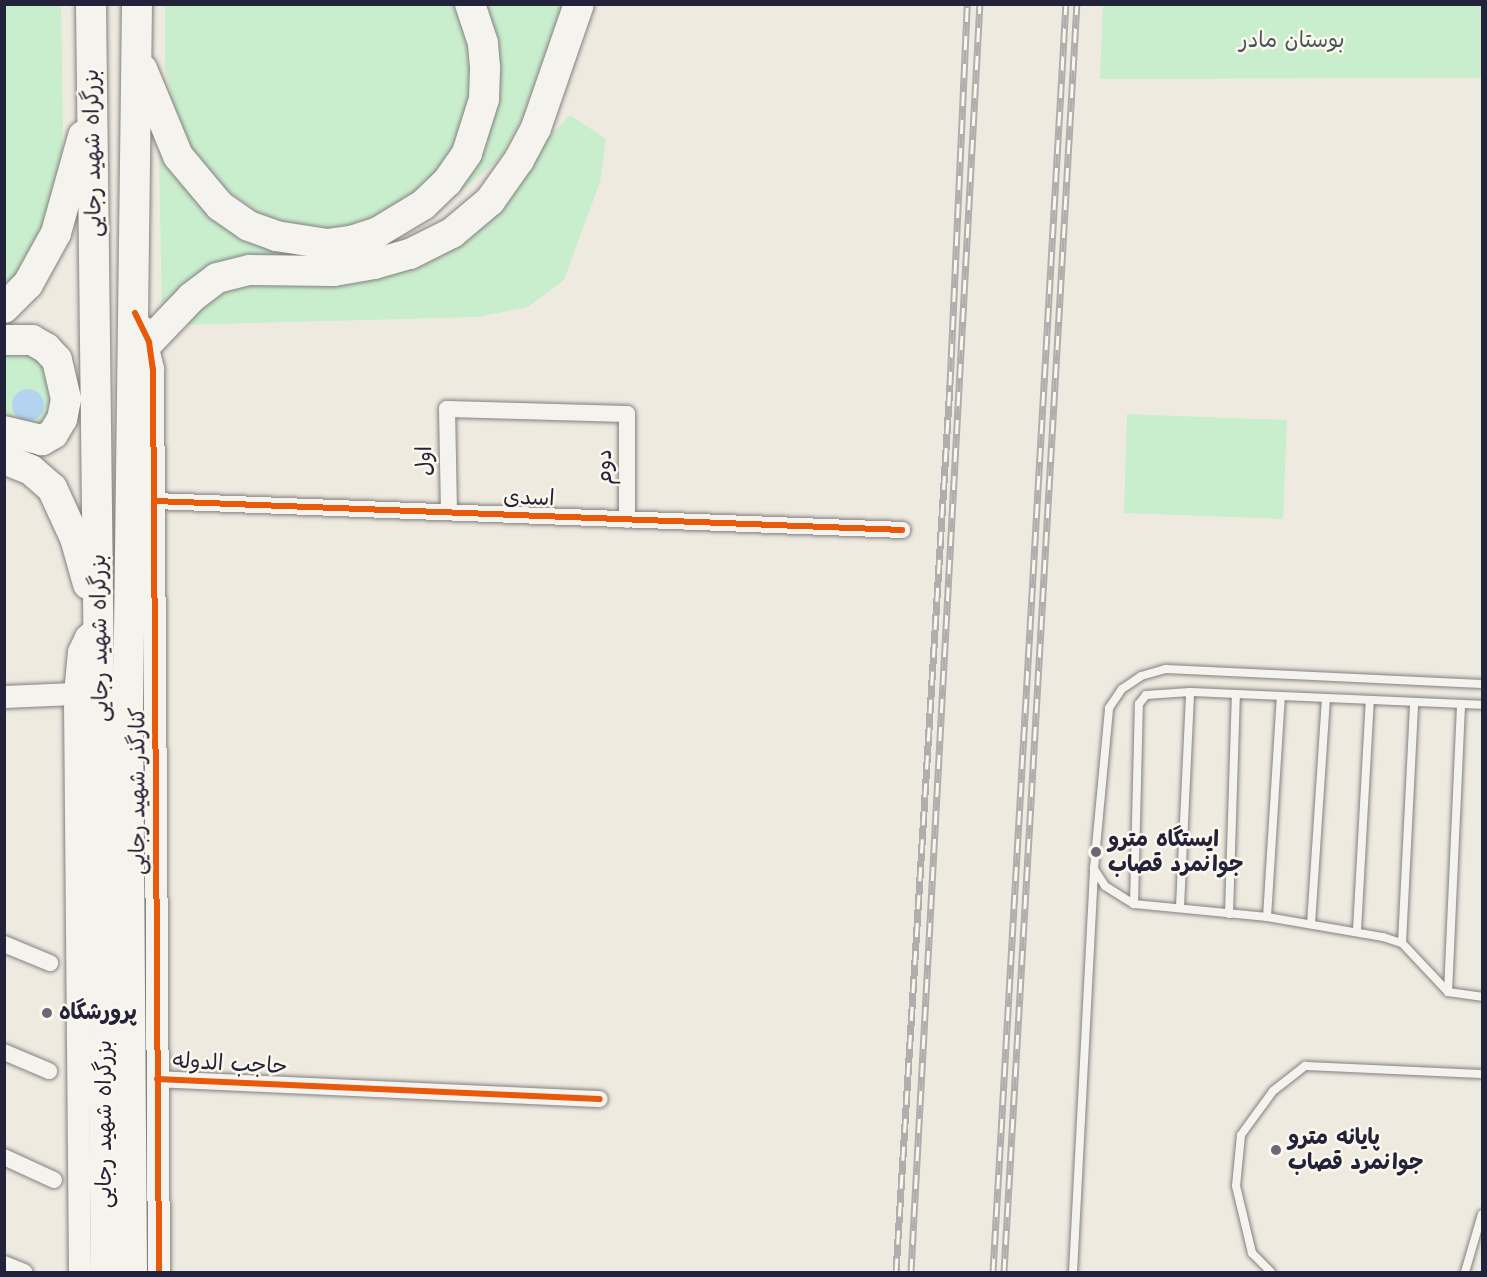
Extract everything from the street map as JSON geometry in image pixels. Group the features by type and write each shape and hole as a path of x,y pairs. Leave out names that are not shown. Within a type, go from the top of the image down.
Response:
{"highway":[{"name":"بزرگراه شهید رجایی","path":"91,4 106,1272"},
{"name":"بزرگراه شهید رجایی","path":"132,1272 128,711 135,313 137,4"},
{"path":"136,54 178,156 220,206 249,226 276,236 327,244 354,240 378,232 423,205 447,182 467,153 484,99 486,67 483,43 470,4"},
{"path":"149,342 192,297 217,278 250,270 334,271 374,264 410,254 452,233 490,201 519,160 536,128 579,4"},
{"path":"4,308 28,284 56,233 92,101"},
{"path":"4,340 32,340 46,348 57,360 66,399 62,419 53,434 42,440 4,432"},
{"path":"4,459 31,470 52,488 75,538 99,625"}],"street":[{"name":"کنارگذر شهید رجایی","path":"135,313 149,342 153,369 159,1272"},
{"name":"اول","path":"448,512 447,409 627,414"},
{"name":"دوم","path":"627,414 627,520"},
{"name":"اسدی","path":"155,501 902,530"},
{"path":"80,1272 75,694 79,652 86,637 99,625"},
{"path":"4,697 75,694"},
{"path":"4,944 50,963"},
{"path":"4,1052 49,1071"},
{"name":"حاجب الدوله","path":"193,1081 600,1099"},
{"path":"4,1157 54,1180"},
{"path":"4,1264 24,1272"}],"lane":[{"path":"1073,1272 1094,868 1109,708 1122,689 1141,676 1166,669 1482,684"},
{"path":"1134,904 1139,704 1146,695 1190,692 1482,705"},
{"path":"1180,907 1190,692"},
{"path":"1229,914 1236,695"},
{"path":"1268,917 1281,696"},
{"path":"1311,924 1326,698"},
{"path":"1357,930 1370,700"},
{"path":"1402,943 1414,702"},
{"path":"1448,992 1461,705"},
{"path":"1094,868 1105,886 1134,904 1268,917 1357,930 1402,943 1448,992 1482,997"},
{"path":"1271,1272 1252,1253 1236,1186 1241,1135 1273,1091 1305,1066 1482,1074"},
{"name":"حاجب الدوله","path":"158,1079 193,1081"},
{"path":"1465,1272 1482,1215"}],"green space":[{"path":"5,5 61,5 63,124 61,181 56,206 5,295"},
{"path":"165,5 456,5 468,39 471,82 469,114 452,155 416,197 385,216 346,229 291,228 262,216 213,179 193,157 175,114 165,67"},
{"path":"479,5 562,5 525,112 501,157 455,196 465,177"},
{"name":"بوستان مادر","path":"1103,5 1482,5 1482,78 1100,79"},
{"path":"570,115 606,139 600,182 564,280 528,307 478,317 182,325 230,284 377,274 538,148"},
{"path":"159,150 187,188 307,256 253,258 162,322"},
{"path":"4,350 33,354 44,363 55,411 38,428 5,425"},
{"path":"1127,414 1287,420 1283,519 1124,513"}],"water":[{"path":"28,389 40,393 44,405 40,417 28,421 16,417 12,405 16,393"}],"railway":[{"path":"896,1272 950,385 967,4"},
{"path":"911,1272 980,4"},
{"path":"993,1272 1066,4"},
{"path":"1004,1272 1077,4"}],"cycle path":[{"path":"135,313 149,342 153,369 159,1272"},
{"path":"155,501 902,530"},
{"path":"157,1079 600,1099"}],"place":[{"name":"ایستگاه مترو جوانمرد قصاب","path":"1096,852"},
{"name":"پرورشگاه","path":"47,1013"},
{"name":"پایانه مترو جوانمرد قصاب","path":"1276,1150"}]}
